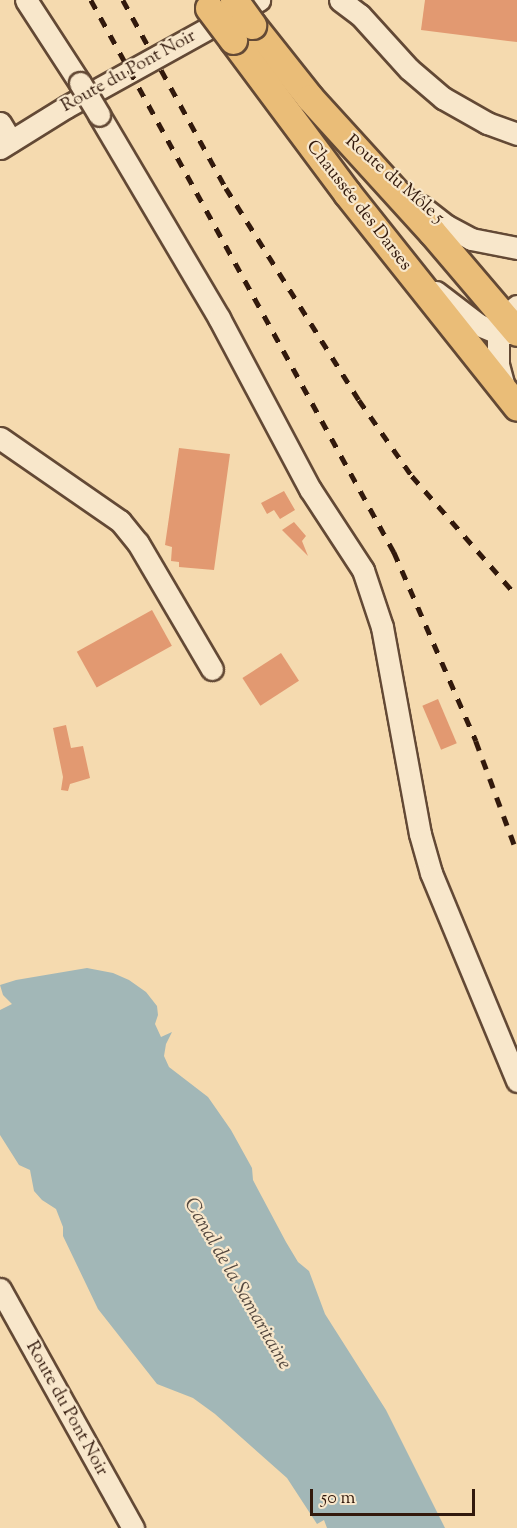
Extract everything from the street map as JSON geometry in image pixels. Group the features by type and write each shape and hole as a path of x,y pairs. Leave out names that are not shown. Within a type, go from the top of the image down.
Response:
{"main road":[{"name":"Chaussée des Darses","path":"216,2 248,22 340,132 511,324"},
{"name":"Chaussée des Darses","path":"248,22 390,248 511,399"}],"street":[{"path":"26,0 80,83 224,327 310,489 363,570 387,649 420,834 431,873 517,1081"},
{"path":"340,0 372,27 409,69 443,98 487,123 517,134"},
{"name":"Route du Pont Noir","path":"4,137 248,22"},
{"name":"Route du Môle 5","path":"340,132 447,226 482,243 517,248"},
{"path":"390,248 459,311 479,325 511,324 498,364 511,399"},
{"path":"0,438 120,521 138,543 212,669"},
{"name":"Route du Pont Noir","path":"0,1289 133,1528"}],"water":[{"name":"Canal de la Samaritaine","path":"87,968 113,973 129,980 146,992 157,1006 158,1015 155,1024 161,1037 172,1032 166,1044 164,1056 169,1067 208,1097 231,1130 252,1168 253,1180 286,1242 298,1262 309,1271 325,1314 386,1410 445,1528 327,1528 324,1520 317,1524 287,1478 215,1414 193,1398 157,1384 98,1309 63,1236 63,1227 56,1209 42,1200 34,1191 30,1170 19,1165 0,1135 0,1010 12,1004 3,995 0,985 16,980"}],"building":[{"path":"425,0 517,0 517,42 421,30"},
{"path":"179,448 230,454 214,570 179,567 179,562 171,561 172,547 165,545"},
{"path":"284,491 295,510 280,519 274,510 267,514 261,503"},
{"path":"294,522 306,536 302,541 308,556 282,530"},
{"path":"152,610 172,646 97,688 77,652"},
{"path":"281,653 299,681 260,706 242,678"},
{"path":"438,699 457,743 441,750 422,706"},
{"path":"66,725 71,748 83,746 90,778 70,784 68,791 61,790 63,777 53,728"}],"railway":[{"path":"91,0 394,552 476,741 517,852"},
{"path":"123,0 226,188 359,400 412,476 517,596"}]}
